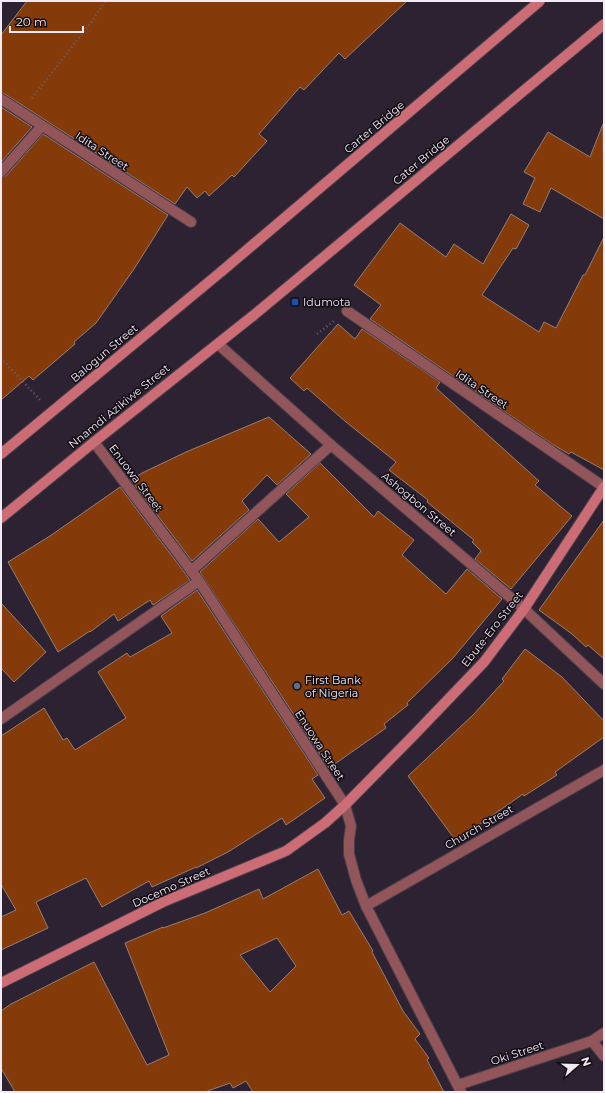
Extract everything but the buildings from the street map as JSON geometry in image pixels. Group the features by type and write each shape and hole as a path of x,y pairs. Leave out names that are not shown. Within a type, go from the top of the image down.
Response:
{"main road":[{"name":"Carter Bridge","path":"222,271 540,1"},
{"name":"Cater Bridge","path":"254,315 604,24"},
{"name":"Balogun Street","path":"1,454 222,271"},
{"name":"Nnamdi Azikiwe Street","path":"1,518 254,315"},
{"name":"Ebute-Ero Street","path":"345,805 414,736 484,662 524,609 604,487"},
{"name":"Docemo Street","path":"1,983 163,902 286,851 325,823 345,805"}],"street":[{"name":"Idita Street","path":"1,99 191,222"},
{"path":"1,172 42,126"},
{"name":"Idita Street","path":"347,311 604,487"},
{"name":"Ashogbon Street","path":"218,344 331,445 524,609 604,684"},
{"name":"Enuowa Street","path":"94,442 199,581 345,805 351,826 349,854 356,880 366,906 460,1088"},
{"path":"191,571 331,445"},
{"path":"1,719 199,581"},
{"name":"Church Street","path":"366,906 604,770"},
{"name":"Oki Street","path":"460,1088 592,1041 604,1033"},
{"path":"592,1041 604,1056"}],"path":[{"path":"21,113 94,20 105,1"},
{"path":"1,358 51,412"}],"place":[{"name":"Idumota","path":"295,302"},
{"name":"First Bank of Nigeria","path":"297,686"}]}
